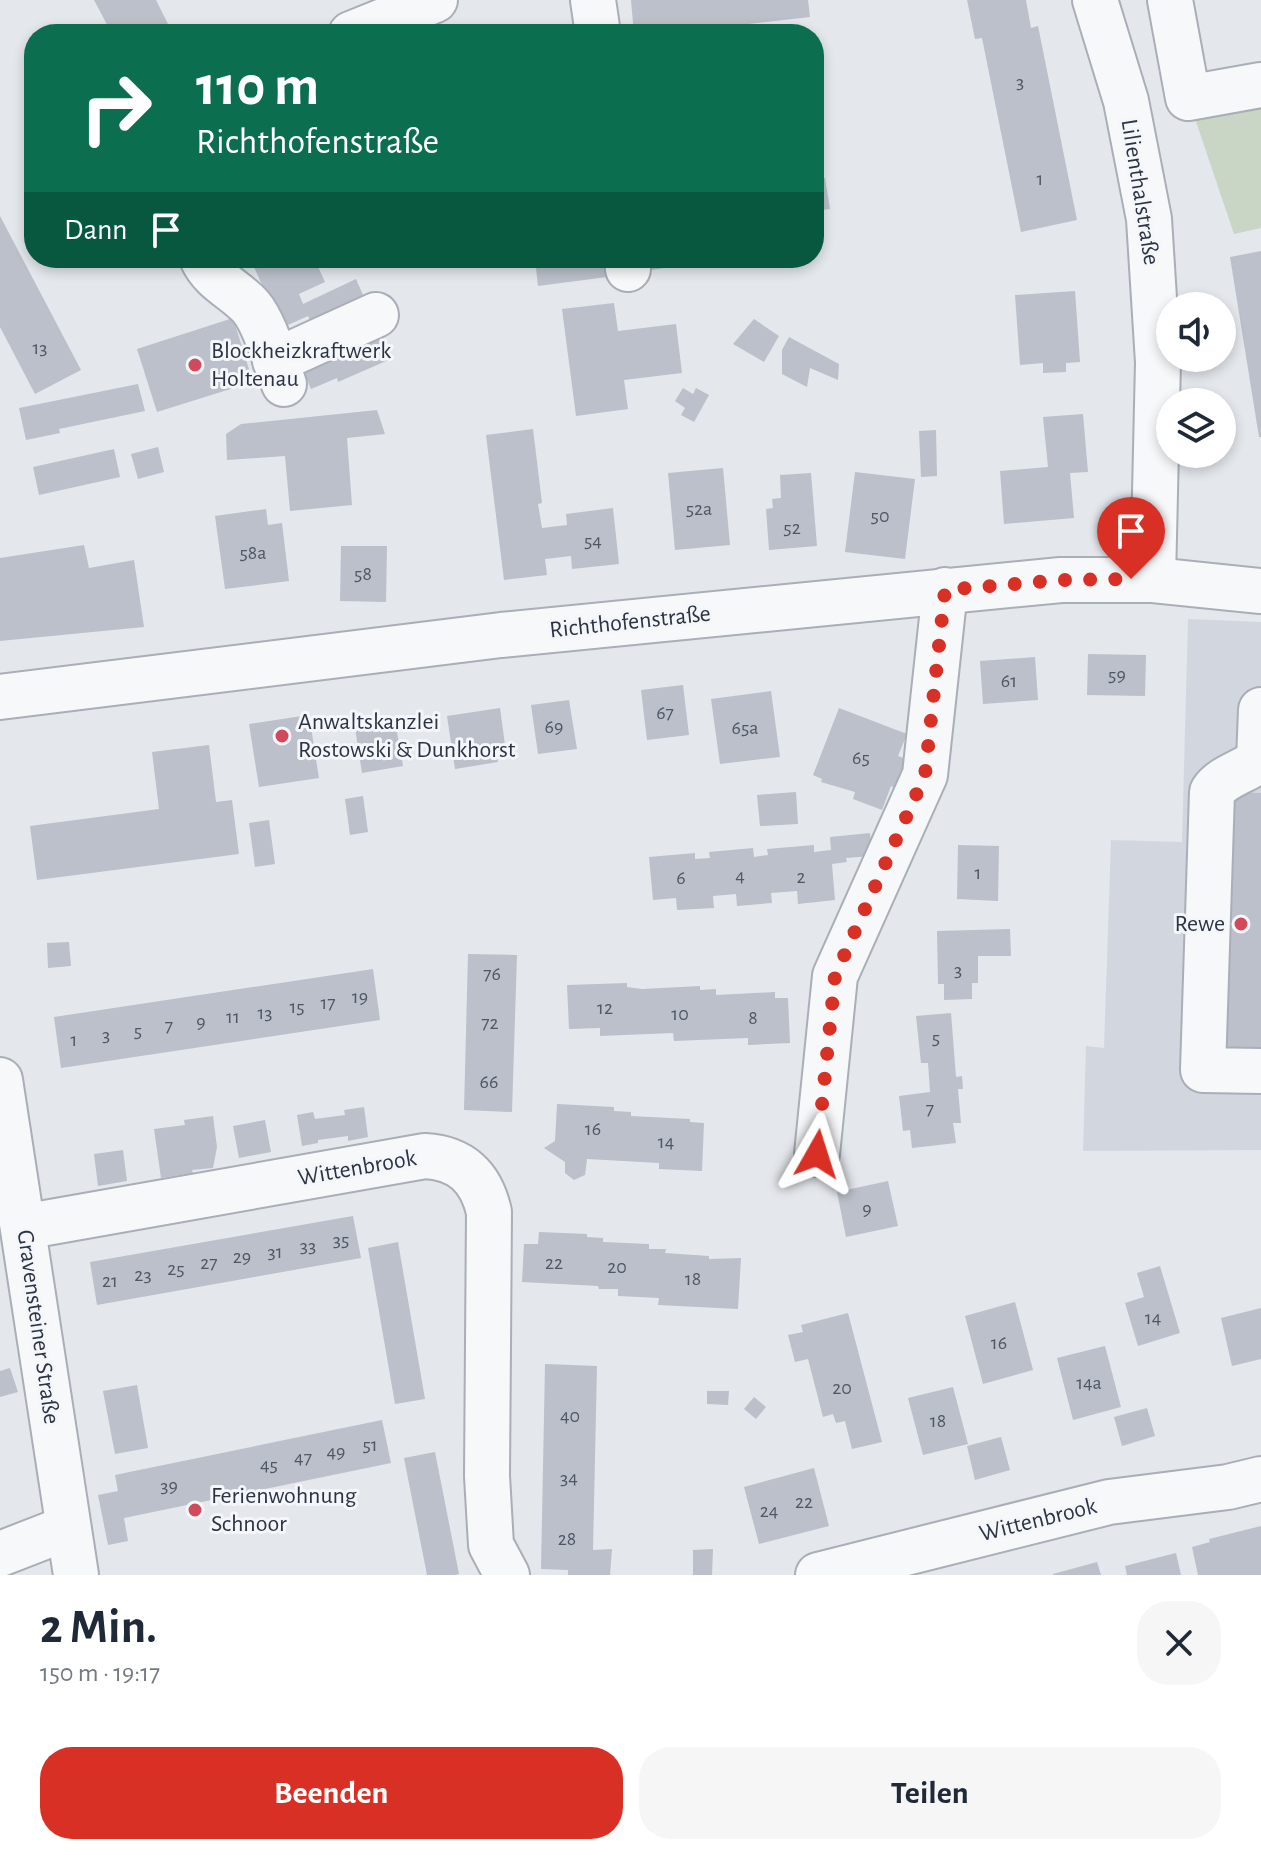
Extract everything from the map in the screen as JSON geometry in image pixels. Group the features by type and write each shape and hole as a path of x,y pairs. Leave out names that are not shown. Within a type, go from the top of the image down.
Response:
{"street":[{"path":"376,24 435,0"},
{"path":"593,0 597,24"},
{"name":"Lilienthalstraße","path":"1095,0 1126,101 1144,184 1152,261 1158,362 1153,580"},
{"path":"1112,57 1174,20 1188,98 1261,85"},
{"path":"207,268 258,317 279,373 376,315"},
{"name":"Richthofenstraße","path":"0,697 501,635 1061,580 1153,580 1261,591"},
{"path":"817,1154 835,976 925,775 945,590"},
{"path":"1261,710 1259,760 1247,771 1218,783 1212,792 1203,1070 1261,1071"},
{"name":"Gravensteiner Straße","path":"0,1080 76,1575"},
{"name":"Wittenbrook","path":"23,1227 425,1156 460,1164 479,1183 489,1212 487,1476 491,1545 507,1575"},
{"name":"Wittenbrook","path":"818,1575 1109,1502 1228,1487 1261,1479"},
{"path":"0,1554 67,1528"}],"shaded area":[{"path":"1188,619 1261,622 1261,1150 1083,1151 1086,1046 1104,1048 1111,840 1182,842"}],"green space":[{"path":"1261,85 1261,228 1234,234 1188,98"}],"building":[{"path":"94,0 156,0 168,24 107,24"},
{"path":"631,0 808,0 810,17 748,24 633,24"},
{"path":"967,0 1026,0 1031,28 1038,26 1077,220 1021,232 982,38 975,39"},
{"path":"824,178 830,209 824,210"},
{"path":"0,216 24,262 24,268 27,268 81,370 35,394 0,327"},
{"path":"1261,251 1261,437 1259,437 1230,257"},
{"path":"254,268 319,268 325,282 299,294 303,304 356,279 367,304 314,329 308,316 281,328"},
{"path":"536,268 606,268 607,277 538,286"},
{"path":"1075,291 1080,362 1066,363 1066,372 1043,373 1043,363 1020,365 1015,295"},
{"path":"614,303 618,331 676,324 682,373 624,380 628,409 576,416 562,309"},
{"name":"Blockheizkraftwerk Holtenau","path":"233,318 253,382 157,412 137,349"},
{"path":"754,319 779,336 764,362 733,344"},
{"path":"382,333 393,358 338,382 337,378 311,389 301,366"},
{"path":"789,337 839,364 838,380 810,368 807,387 782,374 782,350"},
{"path":"138,384 145,411 59,429 60,433 26,440 19,408"},
{"path":"683,388 693,394 696,388 709,395 694,422 681,415 685,408 675,401"},
{"path":"377,410 385,434 347,438 352,505 290,511 285,456 227,460 226,434 241,424"},
{"path":"1083,414 1088,472 1070,473 1074,518 1004,524 1000,471 1048,467 1043,417"},
{"path":"533,429 542,528 567,525 566,514 613,508 619,564 572,569 571,556 545,559 547,575 504,580 486,435"},
{"path":"936,430 937,476 921,477 919,431"},
{"path":"158,447 164,472 138,479 131,454"},
{"path":"114,449 120,477 39,495 33,467"},
{"path":"723,468 730,545 675,550 668,473"},
{"path":"855,472 915,479 905,559 845,552"},
{"path":"811,473 817,546 769,550 766,509 773,508 772,499 781,498 780,475"},
{"path":"266,509 268,525 282,523 289,581 225,589 215,516"},
{"path":"84,545 89,568 134,560 144,627 0,641 0,558"},
{"path":"341,546 387,546 386,602 340,601"},
{"path":"1088,654 1146,655 1145,696 1087,695"},
{"path":"1035,657 1038,700 983,704 980,661"},
{"path":"683,685 689,735 647,740 641,690"},
{"path":"771,691 780,757 720,764 711,699"},
{"path":"569,700 577,749 538,754 531,705"},
{"path":"500,708 505,745 496,747 498,762 455,769 447,716"},
{"path":"839,708 907,734 898,756 906,759 882,810 853,799 855,792 821,782 822,779 813,775"},
{"path":"309,715 319,778 259,787 249,724"},
{"path":"395,721 403,766 362,773 355,728"},
{"path":"209,745 216,802 232,800 239,854 37,880 30,826 159,809 152,752"},
{"path":"796,792 798,824 760,826 757,795"},
{"name":"Rewe","path":"1225,792 1261,793 1261,1056 1218,1055"},
{"path":"363,796 368,832 350,835 345,799"},
{"path":"269,820 275,864 255,867 249,823"},
{"path":"870,833 872,856 846,858 847,862 832,864 835,900 798,904 797,891 771,893 772,903 737,906 736,894 713,896 714,908 677,910 676,898 653,900 649,857 695,853 695,859 710,858 709,852 753,848 754,857 768,855 767,849 814,845 814,852 831,850 830,837"},
{"path":"958,845 999,846 998,901 957,899"},
{"path":"1010,929 1011,956 978,956 978,983 972,983 972,999 944,1000 944,984 938,984 937,931"},
{"path":"69,942 71,966 48,968 47,943"},
{"path":"468,954 517,955 512,1112 464,1110"},
{"path":"373,969 380,1020 61,1068 54,1017"},
{"path":"627,983 627,987 642,989 700,986 700,990 716,989 716,995 775,992 775,998 788,998 790,1043 748,1045 748,1038 674,1041 673,1033 600,1036 600,1028 569,1029 567,985"},
{"path":"951,1013 956,1077 962,1076 963,1089 958,1089 961,1123 953,1123 956,1143 912,1148 910,1130 903,1131 899,1096 930,1092 928,1063 921,1063 916,1016"},
{"path":"557,1104 614,1107 614,1111 631,1112 631,1116 690,1119 690,1122 704,1123 702,1171 659,1169 659,1163 587,1159 585,1175 574,1180 565,1173 565,1162 544,1148 555,1141"},
{"path":"364,1107 368,1137 348,1141 348,1136 318,1140 318,1143 302,1146 297,1115 313,1112 315,1119 345,1115 344,1110"},
{"path":"213,1116 217,1147 213,1168 161,1178 154,1129 185,1125 184,1120"},
{"path":"265,1120 271,1152 239,1158 233,1126"},
{"path":"123,1150 127,1181 98,1186 94,1154"},
{"path":"888,1181 898,1226 846,1237 837,1192"},
{"path":"353,1216 361,1258 97,1305 90,1262"},
{"path":"539,1232 587,1234 587,1237 603,1238 603,1242 649,1244 649,1249 666,1249 665,1253 709,1256 709,1259 741,1258 738,1309 658,1305 659,1298 618,1296 618,1289 522,1282 524,1244 538,1244"},
{"path":"398,1242 425,1399 395,1404 368,1248"},
{"path":"1160,1266 1180,1333 1138,1346 1125,1303 1144,1297 1137,1273"},
{"path":"1015,1302 1033,1370 983,1384 965,1316"},
{"path":"1261,1308 1261,1359 1232,1366 1221,1318"},
{"path":"848,1313 882,1442 852,1449 845,1421 836,1423 833,1414 823,1417 808,1359 795,1362 788,1335 803,1332 801,1325"},
{"path":"1105,1346 1121,1407 1073,1420 1057,1358"},
{"path":"545,1364 597,1366 593,1550 612,1549 610,1575 568,1575 568,1570 541,1569"},
{"path":"10,1368 18,1392 0,1397 0,1371"},
{"path":"137,1385 148,1448 115,1454 103,1391"},
{"path":"953,1387 968,1444 923,1455 908,1398"},
{"path":"707,1391 729,1391 728,1405 707,1404"},
{"path":"754,1397 766,1407 756,1419 744,1409"},
{"path":"1147,1408 1155,1436 1122,1446 1114,1417"},
{"path":"382,1420 391,1463 124,1518 128,1541 108,1545 98,1495 118,1491 115,1475"},
{"path":"1001,1437 1010,1470 975,1480 967,1446"},
{"path":"435,1452 459,1574 455,1575 427,1575 404,1458"},
{"path":"814,1468 829,1526 759,1544 744,1487"},
{"path":"1261,1526 1261,1575 1198,1575 1192,1547 1210,1542 1209,1539"},
{"path":"713,1549 712,1575 693,1575 693,1550"},
{"path":"1176,1553 1181,1575 1127,1575 1125,1566"},
{"path":"1097,1562 1101,1575 1053,1575 1053,1574"}],"place":[{"name":"Blockheizkraftwerk Holtenau","path":"195,365"},
{"name":"Anwaltskanzlei Rostowski & Dunkhorst","path":"282,736"},
{"name":"Rewe","path":"1241,924"},
{"name":"Ferienwohnung Schnoor","path":"195,1510"}],"route":[{"path":"817,1154 835,976 925,775 945,590 1061,580 1131,579"}]}
